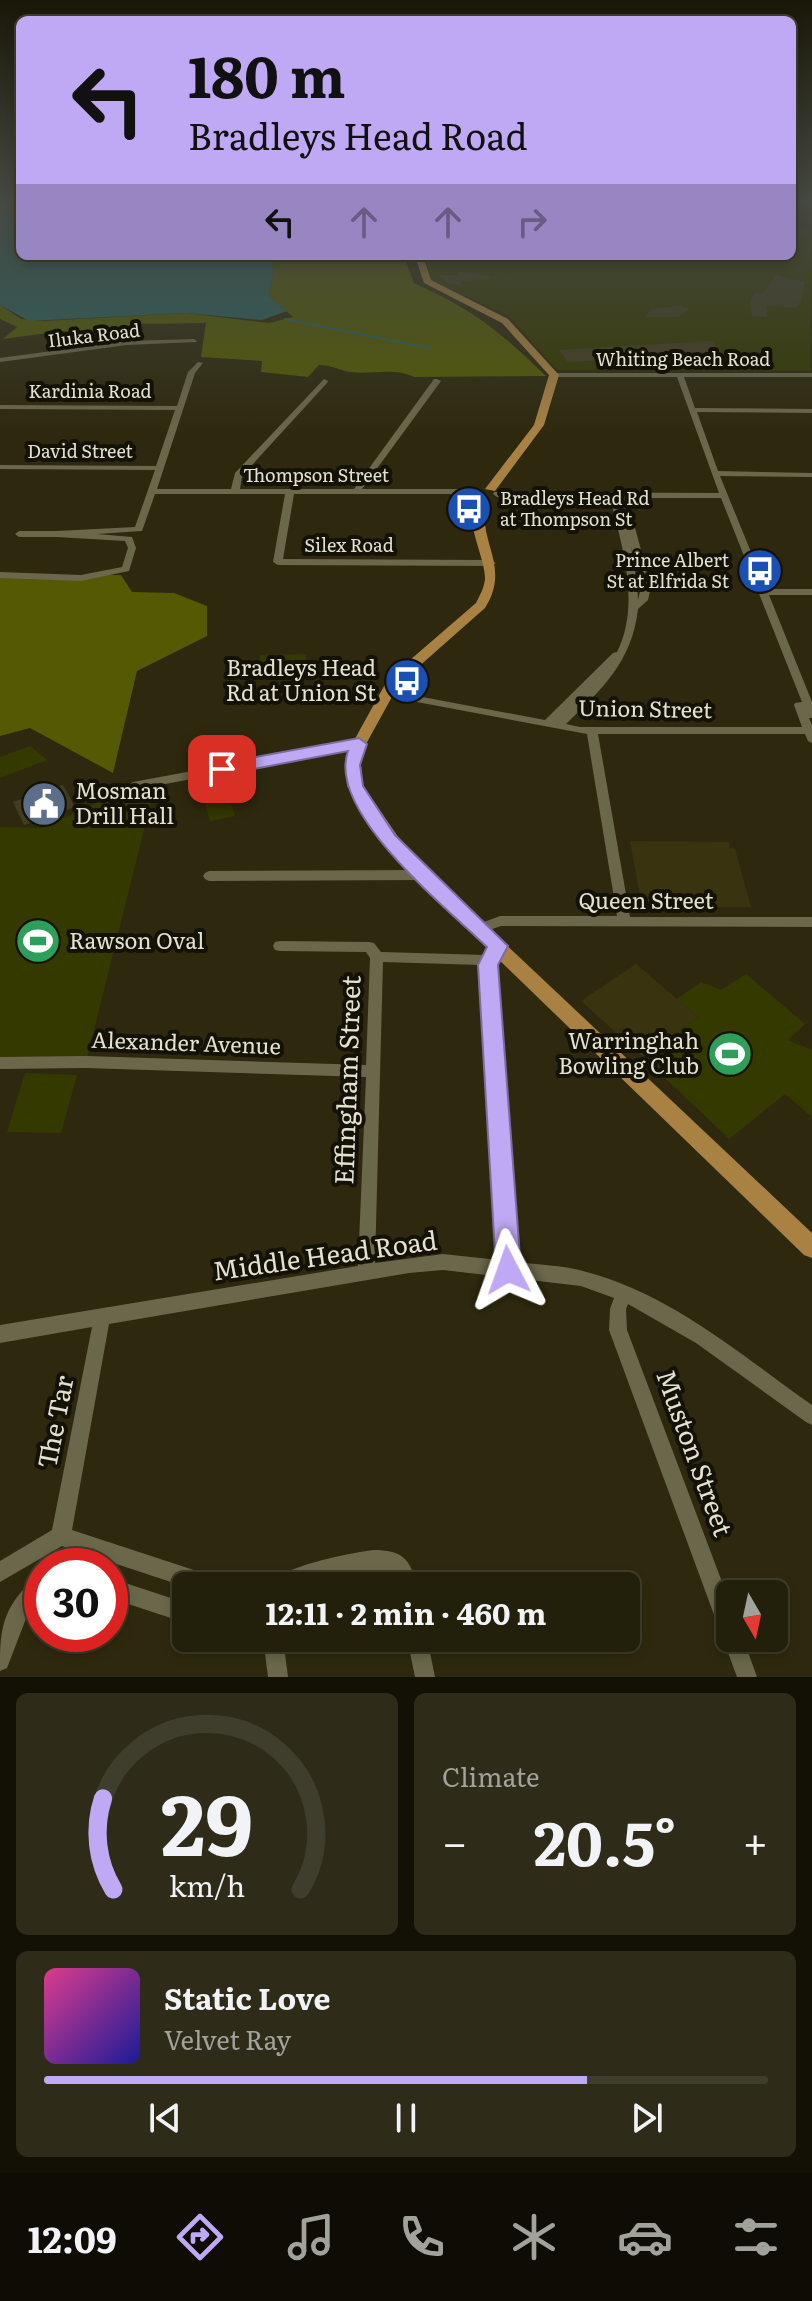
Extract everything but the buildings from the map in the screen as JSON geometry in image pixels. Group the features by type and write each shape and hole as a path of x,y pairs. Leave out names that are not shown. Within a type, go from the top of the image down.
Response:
{"main road":[{"path":"426,279 507,323 554,375 539,425 486,496 475,519 491,563 492,581 484,602 399,675 385,693 351,765 355,786 388,839 481,928 495,953 812,1248"}],"street":[{"name":"Iluka Road","path":"0,362 192,343"},
{"path":"19,534 137,531 192,372 200,363"},
{"name":"Whiting Beach Road","path":"554,375 810,376"},
{"path":"677,376 694,410 724,496 812,715"},
{"path":"677,376 708,463 714,470 812,475"},
{"path":"235,492 238,475 324,381"},
{"path":"356,492 437,381"},
{"name":"Kardinia Road","path":"0,407 180,408"},
{"path":"694,410 812,411"},
{"name":"David Street","path":"0,467 159,468"},
{"name":"Thompson Street","path":"152,491 724,496"},
{"name":"Silex Road","path":"290,492 278,562 491,563"},
{"path":"552,725 611,671 622,650 635,607 643,600 646,587 618,495"},
{"path":"724,496 722,500 811,734"},
{"path":"0,575 81,578 126,569 132,548 129,539 57,534"},
{"path":"764,592 812,592"},
{"name":"Union Street","path":"385,693 592,731 811,734"},
{"path":"592,731 624,921"},
{"path":"133,786 359,744"},
{"path":"209,876 425,875"},
{"name":"Queen Street","path":"481,928 500,921 812,922"},
{"path":"280,946 369,947 377,957"},
{"path":"495,953 488,965 508,1270"},
{"name":"Effingham Street","path":"366,1272 377,957 495,953"},
{"name":"Alexander Avenue","path":"0,1063 86,1062 371,1071"},
{"name":"Middle Head Road","path":"0,1334 366,1272 443,1262 581,1278 624,1295 671,1319 812,1416"},
{"name":"Muston Street","path":"624,1295 618,1309 618,1330 716,1592"},
{"name":"The Tar","path":"61,1536 102,1317"},
{"path":"0,1572 61,1536 172,1573"},
{"path":"315,1572 386,1559 399,1566 401,1572"},
{"path":"128,1594 172,1608"},
{"path":"0,1661 24,1604"},
{"path":"275,1652 278,1677"},
{"path":"420,1652 425,1677"},
{"path":"738,1652 747,1677"}],"shaded area":[{"path":"630,841 729,842 730,848 735,849 751,907 642,907"},
{"path":"636,964 698,1017 643,1057 581,1001"}],"green space":[{"path":"272,279 413,279 414,283 453,302 485,323 546,376 414,377 398,372 350,372 319,365 308,377 261,372 262,361 201,357 206,323 139,324 96,332 62,331 3,339 17,327 0,319 0,305 21,319 43,321 186,313 269,323 293,317 269,296"},
{"path":"811,279 810,371 557,370 509,316 431,280"},
{"path":"121,575 132,592 174,593 207,606 207,636 137,671 113,773 30,728 0,736 0,576"},
{"path":"306,654 306,666 259,668 260,655"},
{"path":"30,746 47,760 0,778 0,757"},
{"path":"225,782 235,816 210,821 200,787"},
{"path":"133,786 153,794 86,1062 0,1063 0,827 42,828"},
{"name":"Warringhah Bowling Club","path":"746,974 805,1024 788,1040 812,1050 812,1117 785,1094 729,1139 643,1057 698,1017 677,999 701,982 721,990"},
{"path":"25,1073 77,1075 61,1133 7,1132"}],"water":[{"path":"0,279 272,279 269,296 287,311 262,320 186,313 29,321 0,305"}],"waterway":[{"path":"285,319 430,348"}],"place":[{"name":"Bradleys Head Rd at Thompson St","path":"469,509"},
{"name":"Prince Albert St at Elfrida St","path":"760,571"},
{"name":"Bradleys Head Rd at Union St","path":"407,681"},
{"name":"Mosman Drill Hall","path":"44,804"},
{"name":"Rawson Oval","path":"38,941"},
{"name":"Warringhah Bowling Club","path":"730,1054"}],"route":[{"path":"222,769 359,744 351,765 355,786 388,839 404,858 498,946 488,965 508,1270"}]}
